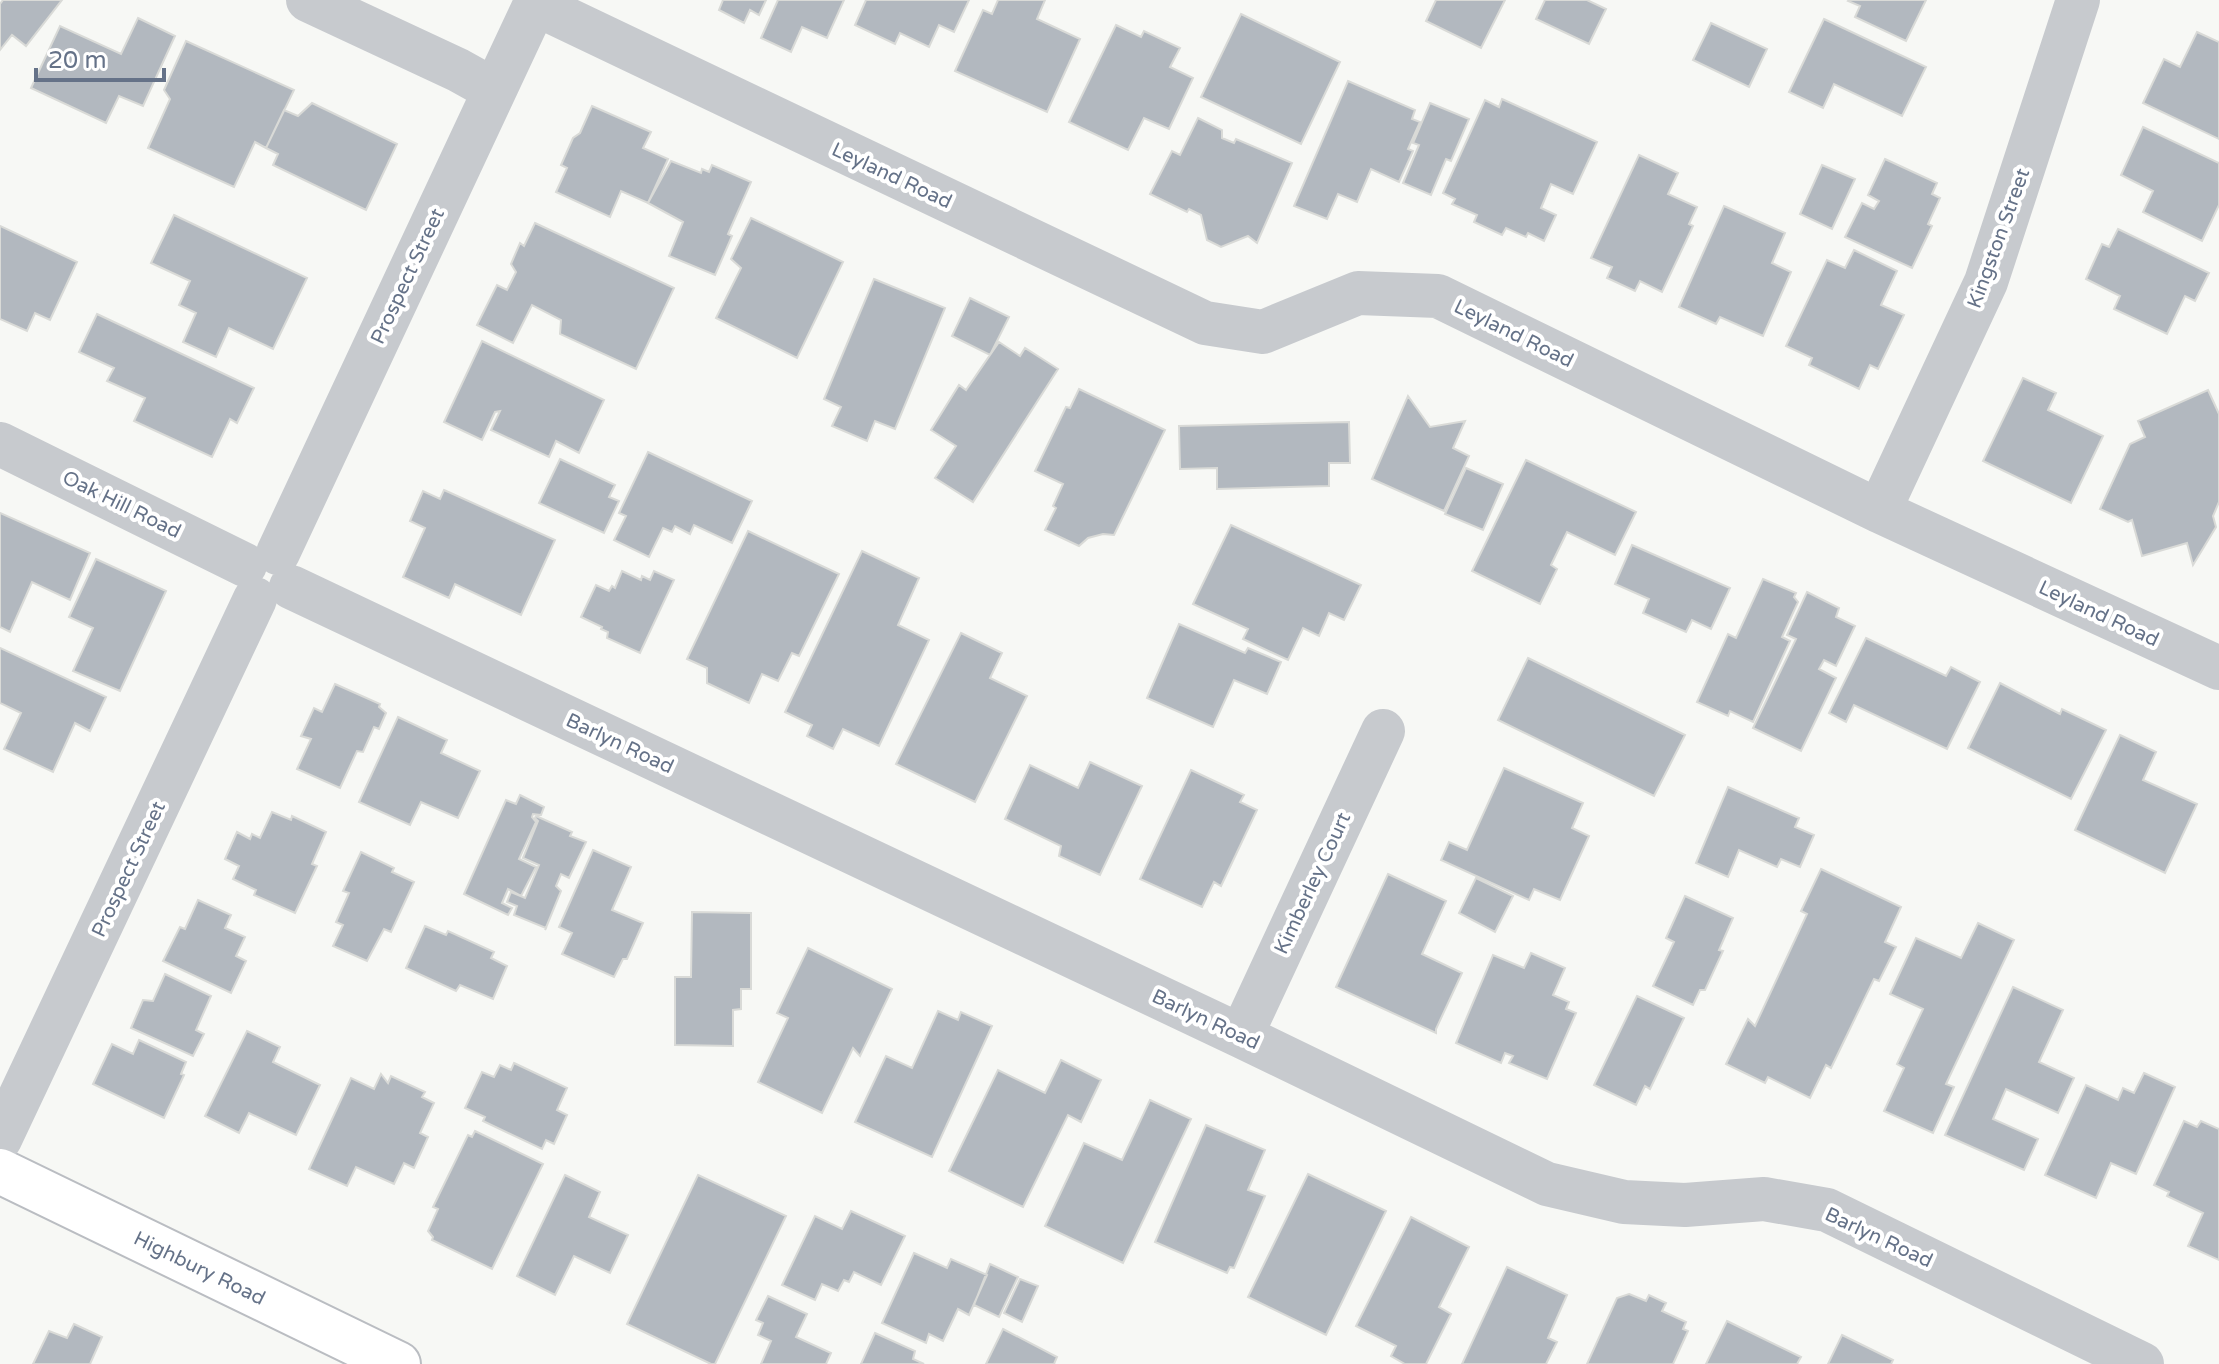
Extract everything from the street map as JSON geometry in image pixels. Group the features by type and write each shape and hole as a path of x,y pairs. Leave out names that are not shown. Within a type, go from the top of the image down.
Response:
{"main road":[{"name":"Highbury Road","path":"0,1171 398,1364"}],"street":[{"path":"308,0 494,90"},
{"name":"Kingston Street","path":"1879,511 1986,282 2078,0"},
{"name":"Prospect Street","path":"0,1139 536,2"},
{"name":"Leyland Road","path":"536,2 1205,323 1263,332 1358,293 1438,296 1879,511 2219,668"},
{"name":"Oak Hill Road","path":"0,444 267,576"},
{"name":"Barlyn Road","path":"267,576 1547,1184 1624,1202 1685,1205 1764,1199 1827,1210 2124,1360"},
{"name":"Kimberley Court","path":"1241,1036 1383,731"}],"building":[{"path":"3,0 62,0 26,46 12,35 0,50 0,4"},
{"path":"723,0 766,0 759,15 750,10 744,23 719,10"},
{"path":"778,0 844,0 827,38 802,27 791,52 761,38"},
{"path":"866,0 969,0 954,32 939,25 929,47 900,33 895,44 855,25"},
{"path":"998,0 1045,0 1037,19 1080,39 1047,112 955,71 983,10 992,14"},
{"path":"1436,0 1505,0 1481,48 1426,21"},
{"path":"1545,0 1587,0 1606,9 1589,44 1536,19"},
{"path":"1849,0 1926,0 1906,41 1855,17 1860,6"},
{"path":"1241,14 1340,62 1301,144 1201,97"},
{"path":"138,18 175,36 143,106 119,96 106,123 31,88 60,26 121,54"},
{"path":"1824,19 1926,67 1902,116 1834,84 1823,108 1789,92"},
{"path":"1711,23 1767,49 1749,87 1693,60"},
{"path":"1116,25 1141,37 1144,31 1180,48 1170,67 1193,78 1169,129 1144,118 1128,150 1069,122"},
{"path":"2197,32 2219,42 2219,139 2143,103 2164,59 2180,67"},
{"path":"186,41 294,90 266,148 255,142 234,187 148,148 170,99 164,90"},
{"path":"1348,81 1415,110 1412,119 1420,122 1408,149 1413,151 1399,182 1371,169 1357,202 1338,194 1327,219 1294,206"},
{"path":"1502,99 1597,142 1573,194 1551,184 1541,208 1556,215 1544,241 1506,228 1502,235 1474,222 1477,215 1452,204 1455,199 1443,193 1485,100 1499,107"},
{"path":"312,103 397,144 366,210 273,165 278,154 266,148 284,110 298,116"},
{"path":"1430,103 1469,119 1451,161 1446,159 1431,195 1403,183 1419,145 1413,143"},
{"path":"592,106 651,132 643,148 668,159 648,203 621,191 610,217 556,192 567,168 561,165"},
{"path":"1198,118 1222,130 1222,138 1234,143 1236,139 1292,163 1257,243 1248,236 1221,247 1207,240 1201,215 1189,209 1187,212 1150,194 1172,151 1180,155"},
{"path":"2143,127 2219,163 2219,205 2202,241 2143,212 2153,191 2121,175"},
{"path":"1639,155 1678,173 1668,194 1697,207 1689,224 1693,226 1662,292 1640,281 1635,291 1607,278 1612,267 1591,258"},
{"path":"1885,159 1937,183 1932,194 1940,198 1928,224 1932,226 1912,268 1845,237 1862,203 1874,209 1879,201 1868,195"},
{"path":"671,161 701,173 702,169 709,172 712,165 751,182 728,234 732,236 715,275 669,256 683,222 648,203"},
{"path":"1822,165 1855,179 1832,229 1800,214"},
{"path":"1724,206 1785,233 1772,263 1791,272 1763,336 1720,317 1716,324 1679,307"},
{"path":"174,215 307,278 273,349 229,328 216,357 183,342 196,313 179,305 190,281 151,263"},
{"path":"751,218 843,262 797,358 716,318 741,268 731,259"},
{"path":"535,223 674,288 636,369 560,334 561,320 532,305 513,343 477,325 497,285 507,290 516,272 511,264 520,243 524,246"},
{"path":"0,226 77,262 50,320 35,313 27,331 0,319"},
{"path":"2118,229 2209,273 2195,301 2185,296 2167,334 2114,309 2120,296 2086,279 2102,244 2109,247"},
{"path":"1854,250 1897,271 1881,305 1904,315 1878,369 1870,365 1859,389 1809,365 1812,358 1786,346 1827,260 1845,268"},
{"path":"874,279 945,308 895,429 875,421 867,441 832,426 841,407 824,399"},
{"path":"970,298 1009,317 990,355 952,336"},
{"path":"97,314 254,388 237,423 230,419 212,457 134,421 145,398 107,381 114,368 79,352"},
{"path":"482,341 604,400 579,453 556,441 549,457 491,430 500,411 495,412 482,440 444,422"},
{"path":"999,342 1020,356 1025,348 1058,369 973,502 935,478 956,446 931,430 959,385 966,390"},
{"path":"2023,378 2056,393 2048,410 2103,436 2071,503 1983,461"},
{"path":"1079,389 1165,430 1114,535 1088,538 1079,546 1045,530 1063,484 1035,471 1066,407 1070,408"},
{"path":"2208,390 2219,414 2219,502 2213,516 2216,527 2193,565 2187,543 2142,556 2132,520 2128,522 2100,509 2130,444 2145,437 2138,421"},
{"path":"1408,396 1430,427 1465,421 1453,448 1469,456 1444,511 1372,479"},
{"path":"1349,422 1350,463 1329,463 1329,486 1217,489 1217,468 1180,469 1179,426"},
{"path":"648,452 752,501 732,543 694,525 690,534 675,526 672,532 663,528 649,557 614,540 626,516 619,513"},
{"path":"560,459 615,485 609,497 619,501 604,533 539,503"},
{"path":"1526,460 1636,512 1615,555 1567,532 1551,565 1557,569 1540,604 1472,571"},
{"path":"1466,468 1503,484 1483,530 1445,514"},
{"path":"444,490 555,540 521,615 455,584 449,598 403,577 425,528 410,521 423,491 440,499"},
{"path":"0,513 90,553 70,600 32,582 10,632 0,627"},
{"path":"1231,525 1361,585 1344,620 1329,613 1319,636 1303,628 1288,660 1243,639 1248,629 1193,604"},
{"path":"748,531 839,574 799,656 792,653 778,681 762,674 749,703 707,683 707,668 687,659"},
{"path":"1632,545 1730,588 1711,629 1692,620 1686,632 1643,613 1649,599 1615,584"},
{"path":"862,551 919,578 898,625 929,640 879,746 843,729 833,749 807,736 812,725 785,712"},
{"path":"96,559 166,591 120,691 73,671 93,628 69,617"},
{"path":"622,571 641,580 642,576 650,580 654,571 674,580 640,653 607,638 608,632 602,627 581,617 596,585 609,591 612,586 615,588"},
{"path":"1763,579 1796,593 1794,597 1798,602 1782,637 1790,641 1753,722 1730,711 1728,716 1697,702 1728,634 1736,638"},
{"path":"1807,592 1839,608 1836,617 1855,626 1836,666 1824,660 1819,669 1836,678 1801,751 1753,728 1796,639 1787,635"},
{"path":"1179,624 1245,653 1248,648 1281,662 1267,694 1234,680 1213,727 1147,698"},
{"path":"961,633 1002,653 990,678 1027,696 975,802 896,764"},
{"path":"1866,638 1946,676 1951,667 1980,682 1947,749 1854,705 1846,722 1829,713"},
{"path":"0,648 106,697 90,731 75,723 53,772 4,749 21,713 0,703"},
{"path":"1528,658 1685,735 1654,796 1498,720"},
{"path":"2000,683 2060,714 2062,709 2106,730 2071,799 1968,748"},
{"path":"335,684 380,704 379,707 386,713 379,729 374,727 363,752 357,751 340,788 297,769 311,739 301,736 314,708 322,712"},
{"path":"398,717 447,740 441,753 480,771 458,818 421,802 410,825 359,802"},
{"path":"2120,735 2156,752 2143,780 2197,804 2165,873 2075,830"},
{"path":"1090,762 1142,786 1100,875 1059,856 1061,846 1005,819 1030,765 1078,788"},
{"path":"1504,768 1583,803 1572,828 1589,836 1560,900 1534,889 1529,900 1441,860 1449,842 1467,850"},
{"path":"1191,770 1244,795 1240,802 1257,810 1221,886 1214,882 1202,907 1140,879"},
{"path":"1728,787 1799,818 1795,827 1814,835 1800,867 1781,859 1777,867 1739,850 1728,877 1696,863"},
{"path":"520,795 544,807 541,815 533,814 536,822 519,859 536,867 521,896 508,889 502,903 512,908 508,915 464,894 506,800 516,804"},
{"path":"272,812 291,820 292,816 326,832 312,864 317,866 295,913 254,895 256,890 233,879 239,866 225,859 237,832 250,839 252,834 260,838"},
{"path":"536,816 572,832 570,836 586,842 569,878 561,874 556,886 561,891 546,928 514,915 517,906 507,902 511,892 525,898 539,865 523,858 538,821"},
{"path":"593,850 631,867 612,910 643,923 627,959 623,959 614,977 562,954 572,933 559,927"},
{"path":"361,852 414,882 391,932 384,929 367,961 333,946 343,925 336,922 349,893 343,891"},
{"path":"1821,869 1901,907 1885,942 1896,947 1879,981 1874,979 1831,1068 1826,1065 1810,1098 1768,1077 1765,1083 1726,1064 1748,1019 1755,1026 1807,914 1801,911"},
{"path":"1388,874 1446,901 1422,954 1462,973 1436,1033 1336,987"},
{"path":"1476,878 1513,896 1495,932 1459,913"},
{"path":"1685,896 1733,918 1719,950 1723,951 1705,990 1700,990 1693,1005 1653,986 1674,942 1666,938"},
{"path":"198,900 231,915 225,928 245,937 236,956 246,961 231,993 163,961 180,927 185,929"},
{"path":"692,912 751,913 751,989 741,989 741,1009 733,1010 733,1046 675,1045 675,977 691,977"},
{"path":"1978,923 2014,940 1946,1084 1954,1087 1933,1133 1884,1111 1904,1068 1897,1064 1923,1009 1890,994 1916,938 1961,958"},
{"path":"425,926 446,935 448,931 494,952 491,958 507,966 493,999 460,985 456,991 406,968"},
{"path":"808,948 892,989 860,1056 853,1048 822,1113 758,1082 788,1018 777,1013"},
{"path":"1531,953 1565,968 1553,995 1569,1002 1566,1009 1576,1013 1547,1079 1509,1063 1513,1056 1505,1053 1501,1063 1456,1043 1493,955 1524,968"},
{"path":"165,974 211,996 196,1030 204,1034 193,1056 131,1028 143,1000 153,1001"},
{"path":"2013,987 2063,1010 2039,1062 2074,1078 2058,1113 2006,1089 1993,1119 2038,1139 2024,1170 1945,1135"},
{"path":"1637,996 1684,1018 1650,1089 1645,1086 1636,1105 1594,1085"},
{"path":"938,1011 958,1020 961,1012 992,1026 932,1157 855,1122 886,1056 912,1068"},
{"path":"247,1031 280,1047 273,1062 320,1085 296,1135 249,1113 239,1133 205,1116"},
{"path":"139,1040 186,1062 181,1074 184,1075 164,1118 93,1084 112,1044 133,1054"},
{"path":"1061,1060 1101,1080 1081,1122 1068,1115 1023,1207 949,1171 998,1070 1045,1093"},
{"path":"514,1063 567,1088 557,1110 567,1115 554,1144 546,1140 542,1149 483,1121 485,1117 465,1108 482,1072 494,1077 500,1065 511,1070"},
{"path":"2144,1073 2175,1087 2136,1174 2111,1163 2096,1198 2045,1175 2086,1085 2118,1100 2123,1088 2134,1093"},
{"path":"381,1074 388,1083 391,1076 425,1092 422,1097 434,1103 420,1133 428,1137 414,1168 404,1163 394,1184 356,1167 347,1186 309,1169 351,1078 374,1089"},
{"path":"1150,1100 1191,1119 1123,1263 1045,1226 1084,1143 1122,1160"},
{"path":"2184,1121 2197,1127 2201,1121 2219,1129 2219,1260 2188,1246 2203,1213 2167,1196 2169,1192 2154,1185"},
{"path":"1206,1125 1265,1150 1248,1190 1265,1196 1234,1268 1230,1267 1227,1273 1155,1242"},
{"path":"475,1131 543,1164 492,1269 432,1240 428,1231 438,1209 433,1207 468,1135 472,1137"},
{"path":"1308,1174 1386,1211 1326,1335 1248,1297"},
{"path":"565,1175 600,1192 589,1217 628,1235 610,1273 574,1256 555,1295 517,1276"},
{"path":"698,1175 786,1216 715,1364 627,1324"},
{"path":"851,1211 905,1236 881,1285 854,1272 849,1282 844,1280 838,1291 822,1284 815,1300 782,1285 815,1216 842,1229"},
{"path":"1411,1217 1469,1247 1439,1307 1451,1314 1426,1364 1405,1364 1391,1356 1396,1346 1356,1326"},
{"path":"914,1253 947,1268 951,1259 987,1275 969,1315 958,1309 943,1341 929,1334 926,1343 882,1323"},
{"path":"990,1264 1018,1277 999,1317 974,1305"},
{"path":"1507,1267 1567,1295 1548,1338 1557,1342 1546,1364 1462,1364"},
{"path":"1020,1279 1038,1286 1022,1322 1004,1313"},
{"path":"1629,1294 1646,1301 1649,1295 1666,1303 1662,1311 1686,1322 1683,1329 1688,1331 1673,1364 1587,1364 1617,1298"},
{"path":"768,1296 807,1314 796,1337 831,1353 826,1364 761,1364 771,1341 758,1335 763,1323 756,1320"},
{"path":"1727,1321 1801,1357 1797,1364 1706,1364"},
{"path":"74,1324 102,1337 90,1364 33,1364 49,1331 67,1338"},
{"path":"1003,1329 1057,1357 1054,1364 986,1364"},
{"path":"875,1333 915,1351 913,1359 924,1364 861,1364"},
{"path":"1842,1335 1893,1360 1891,1364 1828,1364"}]}
